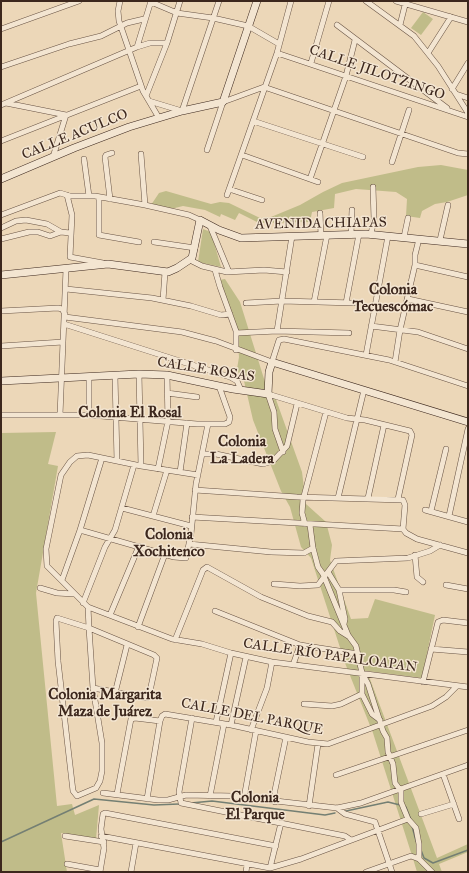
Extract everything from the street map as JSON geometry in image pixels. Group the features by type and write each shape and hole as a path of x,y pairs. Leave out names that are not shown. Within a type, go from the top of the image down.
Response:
{"street":[{"path":"1,29 79,1"},
{"path":"120,1 118,16 141,86 159,118"},
{"path":"137,47 144,19 151,1 177,13 213,18 248,26 279,44"},
{"path":"146,96 167,43 180,1"},
{"path":"149,102 182,111 219,1"},
{"path":"207,150 257,1"},
{"path":"227,195 266,87 291,1"},
{"path":"311,64 329,1"},
{"path":"366,1 414,36 428,53 468,113"},
{"path":"396,1 405,2 468,22"},
{"path":"400,25 405,2"},
{"path":"428,53 451,17"},
{"path":"1,67 69,44 101,36 121,25 144,19"},
{"path":"337,25 451,111"},
{"path":"310,178 346,76 355,40"},
{"path":"4,104 137,47 150,43 167,43"},
{"name":"CALLE JILOTZINGO","path":"277,53 468,117"},
{"path":"452,89 468,63"},
{"path":"1,141 141,86"},
{"path":"224,102 266,87 458,153 468,154"},
{"path":"456,94 468,98"},
{"name":"CALLE ACULCO","path":"1,179 105,136 182,111 224,102"},
{"path":"4,104 66,115"},
{"path":"457,114 462,110 462,106"},
{"path":"392,162 409,110"},
{"path":"52,157 66,115"},
{"path":"253,121 363,157"},
{"path":"110,199 105,156 112,153"},
{"path":"141,154 144,205"},
{"path":"242,154 318,182"},
{"path":"84,160 89,196"},
{"path":"371,234 374,219 373,187"},
{"path":"230,189 262,200"},
{"path":"1,215 57,193 99,197 144,205 200,220 195,248 190,260 177,268 165,272 104,265 1,275"},
{"path":"67,195 72,213 70,232 71,258 97,261 104,265"},
{"path":"99,197 99,235 139,242"},
{"path":"440,240 448,206"},
{"path":"351,234 352,210"},
{"path":"314,302 324,235 320,213"},
{"path":"404,237 408,218"},
{"path":"1,228 16,221 26,220 47,224 61,232"},
{"name":"AVENIDA CHIAPAS","path":"200,220 210,226 241,238 371,234 468,244"},
{"path":"210,226 229,272"},
{"path":"1,240 29,232 38,232 50,236 61,232 70,232"},
{"path":"346,303 359,234"},
{"path":"277,331 292,236"},
{"path":"366,355 388,236"},
{"path":"395,362 400,330 415,265 415,255 419,238"},
{"path":"154,242 195,248"},
{"path":"190,260 215,270 229,272 264,270 287,272"},
{"path":"415,265 468,277"},
{"path":"60,415 66,269"},
{"path":"215,270 237,333 236,350"},
{"path":"163,300 165,272"},
{"path":"66,289 142,296 192,306 221,315 230,314"},
{"path":"408,299 468,312"},
{"path":"246,302 282,301 354,303"},
{"path":"1,311 58,308 62,309 65,316"},
{"path":"65,316 182,332 216,341 236,350 272,362 468,422"},
{"path":"64,324 230,377 237,381 241,390"},
{"path":"371,326 426,335 468,349"},
{"path":"237,333 277,331 349,333"},
{"path":"272,362 280,339 395,362 468,386"},
{"path":"1,346 63,342"},
{"name":"CALLE ROSAS","path":"1,381 140,374 167,375 268,394 269,372 272,362"},
{"path":"140,374 142,419 141,466"},
{"path":"158,469 168,421 167,375"},
{"path":"115,376 117,461"},
{"path":"89,377 89,415"},
{"path":"1,415 89,415 187,423 225,424 230,421 219,386"},
{"path":"338,498 364,390"},
{"path":"168,393 197,397"},
{"path":"268,394 297,404 356,420 408,430 411,434 401,500 403,529 409,535 417,539 468,553"},
{"path":"268,394 274,412 276,429 283,452"},
{"path":"203,454 216,454 263,464 273,461 283,452 289,441 297,404"},
{"path":"326,412 303,497 302,514 308,525 318,567 324,578 337,613 354,643 358,654 362,673 362,694 372,714 381,722"},
{"path":"180,472 187,423"},
{"path":"80,530 165,554 186,558 195,490 208,424"},
{"path":"368,498 384,425"},
{"path":"449,516 468,429"},
{"path":"446,449 428,510 468,522"},
{"name":"CALLE RÍO PAPALOAPAN","path":"102,458 80,455 74,458 62,472 46,549 46,564 85,605 138,627 175,640 202,644 246,657 293,665 468,687"},
{"path":"62,580 80,530 102,458 134,465 198,475"},
{"path":"93,688 147,698 155,676 158,660 157,657 89,628 57,618 58,661 73,791 77,796 96,788 100,782 103,758 93,688 89,628 85,605 110,538 115,530 134,465"},
{"path":"153,516 166,470"},
{"path":"195,490 303,497 401,500"},
{"path":"122,508 191,526"},
{"path":"192,517 308,525 403,529"},
{"path":"189,544 271,552 304,553 313,548"},
{"path":"274,584 300,586 317,585 337,561 408,558 430,551 440,545"},
{"path":"110,615 139,546"},
{"path":"138,627 165,554"},
{"path":"415,555 417,577 423,582"},
{"path":"175,640 203,570 206,568 261,597 308,616 332,622 340,631 349,636"},
{"path":"328,572 339,590 345,619 344,624"},
{"path":"446,585 468,589"},
{"path":"40,588 57,593 74,594"},
{"path":"339,590 394,590 406,592"},
{"path":"215,611 300,645 358,654"},
{"path":"423,682 439,621 468,623"},
{"path":"115,693 127,645"},
{"path":"293,665 300,645"},
{"path":"431,649 468,652"},
{"path":"216,722 231,653"},
{"path":"231,725 246,657"},
{"path":"244,798 254,730 266,692 272,662"},
{"path":"362,673 368,684 381,722 393,764 395,783 400,789 401,802 408,819 415,826 419,844 419,860"},
{"name":"CALLE DEL PARQUE","path":"160,721 163,715 169,714 231,725 318,744 332,742 381,722 438,703 452,692 456,686"},
{"path":"304,704 332,706 341,704 362,694"},
{"path":"117,794 131,719 135,718 160,721 147,799"},
{"path":"192,718 179,796 182,804 345,836 351,840"},
{"path":"210,796 224,724"},
{"path":"336,775 468,730"},
{"path":"275,802 275,790 286,737"},
{"path":"309,806 318,744"},
{"path":"103,793 165,800 186,794 244,798 337,808 353,806 468,765"},
{"path":"444,774 459,819"},
{"path":"421,814 454,804"},
{"path":"337,808 345,814 373,820 379,832 392,872"},
{"path":"67,864 100,871 104,842 102,836 104,813 276,846"},
{"path":"102,836 247,865 249,863 270,868 379,832 408,819"},
{"path":"270,868 281,823"},
{"path":"65,836 104,842"},
{"path":"131,872 136,843"},
{"path":"366,872 411,856 419,860 432,872"},
{"path":"246,872 247,865"}],"shaded area":[{"path":"423,12 433,19 421,35 411,28"},
{"path":"441,165 468,170 468,195 447,202 435,204 422,211 420,218 406,216 407,199 396,192 356,189 335,194 334,208 312,212 310,222 259,223 239,213 235,220 221,214 220,217 205,210 183,206 171,209 151,205 159,193 166,191 211,204 220,202 229,203 260,218 271,217 300,205 342,183 418,167"},
{"path":"203,229 211,232 221,267 198,262"},
{"path":"225,279 240,302 265,382 274,394 302,472 306,504 326,522 332,545 330,560 351,619 368,618 375,599 435,615 422,678 367,671 437,858 468,844 468,852 439,864 442,872 417,872 373,733 345,663 311,558 301,547 290,507 281,491 253,420 244,381 237,369 239,357 237,331 219,280"},
{"path":"56,432 48,464 58,466 36,593 57,806 72,804 75,815 99,805 96,839 61,833 67,872 1,872 1,433"}],"waterway":[{"path":"1,842 94,799 154,805 179,804"},
{"path":"191,803 212,801 325,815 335,813"},
{"path":"346,811 388,802 400,805"},
{"path":"406,807 411,820"},
{"path":"412,826 416,841"},
{"path":"421,850 424,858 433,863 468,850"}],"district":[{"name":"Colonia Tecuescómac","path":"393,298"},
{"name":"Colonia El Rosal","path":"130,413"},
{"name":"Colonia La Ladera","path":"242,450"},
{"name":"Colonia Xochitenco","path":"169,544"},
{"name":"Colonia Margarita Maza de Juárez","path":"105,704"},
{"name":"Colonia El Parque","path":"255,806"}]}
